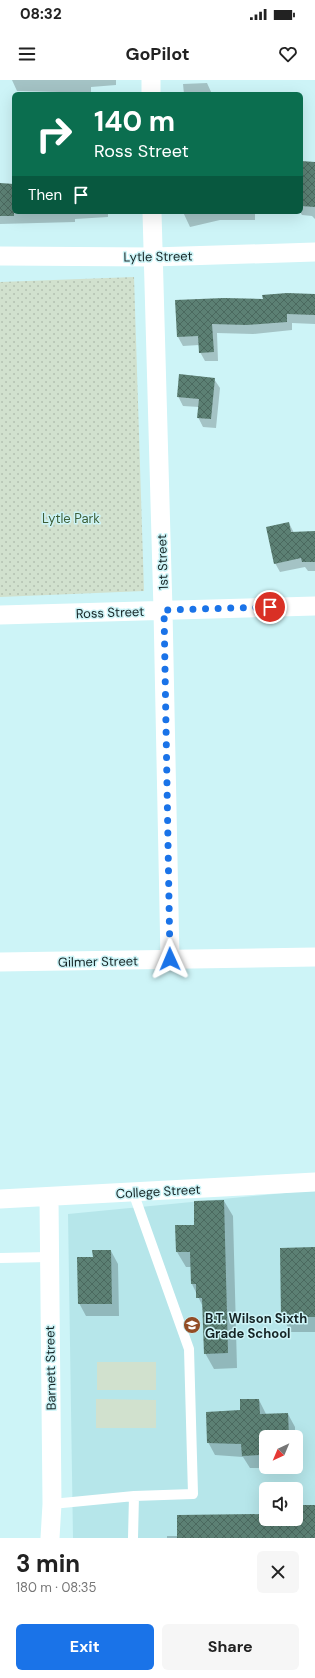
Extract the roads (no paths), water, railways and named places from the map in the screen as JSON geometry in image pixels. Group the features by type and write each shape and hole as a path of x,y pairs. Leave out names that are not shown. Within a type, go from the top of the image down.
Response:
{"street":[{"path":"151,80 151,92"},
{"name":"1st Street","path":"152,214 164,610 170,959"},
{"name":"Lytle Street","path":"0,256 153,257 315,252"},
{"name":"Ross Street","path":"0,615 315,606"},
{"name":"Gilmer Street","path":"0,962 315,957"},
{"name":"College Street","path":"0,1199 49,1198 315,1182"},
{"name":"Barnett Street","path":"49,1198 52,1504 50,1538"}],"lane":[{"path":"52,1504 134,1496 193,1494 189,1349 133,1192"},
{"path":"0,1258 49,1257"},
{"path":"133,1538 134,1496"}],"place":[{"name":"B.T. Wilson Sixth Grade School","path":"192,1325"}],"park label":[{"name":"Lytle Park","path":"71,518"}]}
